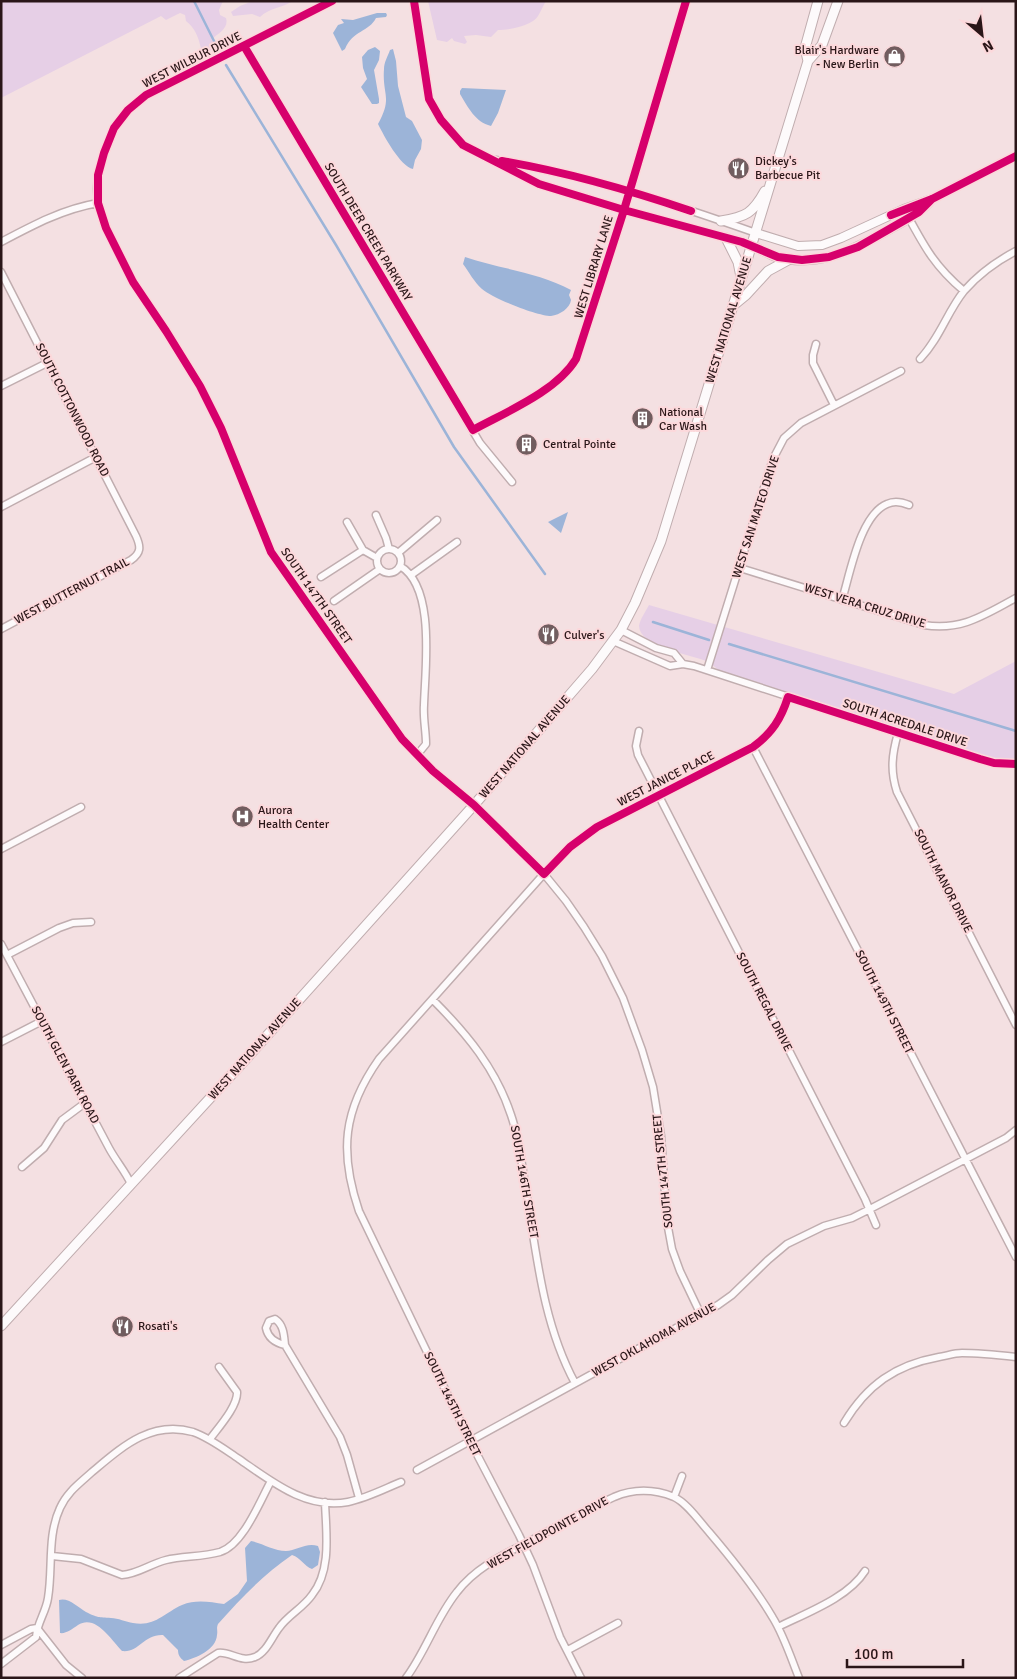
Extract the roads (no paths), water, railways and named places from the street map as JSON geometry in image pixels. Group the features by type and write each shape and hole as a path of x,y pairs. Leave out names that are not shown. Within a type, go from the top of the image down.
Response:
{"main road":[{"name":"WEST NATIONAL AVENUE","path":"808,61 805,48 818,1"},
{"name":"WEST NATIONAL AVENUE","path":"1,1326 239,1067 474,805 592,668 621,630 636,603 661,541 808,61 822,45 838,1"},
{"path":"721,221 741,216 755,208 774,175"},
{"path":"726,238 738,262 742,281"},
{"path":"735,304 768,271 790,259"}],"street":[{"name":"WEST WILBUR DRIVE","path":"98,203 98,175 104,153 114,128 128,110 146,95 332,1"},
{"path":"414,1 429,99 441,120 463,145 539,184 726,238 752,246 772,255 790,259 820,259 844,253 909,219 925,208 932,199"},
{"name":"WEST LIBRARY LANE","path":"473,430 551,387 571,369 576,359 624,210 686,1"},
{"name":"SOUTH DEER CREEK PARKWAY","path":"244,46 480,442 512,482"},
{"path":"490,159 546,169 630,190 798,246 815,246 842,238 904,209 932,199 1016,156"},
{"path":"1,242 60,213 80,206 98,203"},
{"name":"SOUTH 147TH STREET","path":"98,203 106,228 133,282 176,347 208,403 271,552 402,739 417,755 474,805 544,874 589,934 612,976 634,1027 656,1101 661,1136 667,1222 672,1249 680,1271 701,1315"},
{"path":"904,209 936,264 947,277 964,291"},
{"path":"920,359 937,338 964,291 989,268 1016,251"},
{"name":"SOUTH COTTONWOOD ROAD","path":"1,272 136,536 140,550"},
{"path":"816,344 813,355 814,363 834,404"},
{"path":"1,386 47,362"},
{"name":"WEST SAN MATEO DRIVE","path":"707,670 778,448 784,438 801,423 901,370"},
{"path":"1,507 96,458"},
{"path":"842,600 865,528 874,514 886,504 900,502 909,505"},
{"path":"376,515 389,549"},
{"path":"398,552 438,520"},
{"path":"347,522 362,550 377,558"},
{"path":"411,575 457,542"},
{"path":"389,549 398,552 401,558 400,566 395,572 387,573 380,569 376,562 381,551 389,549"},
{"name":"WEST BUTTERNUT TRAIL","path":"1,629 131,560 137,556 140,550"},
{"path":"321,578 362,550"},
{"path":"400,566 411,575 423,606 426,638 423,708 426,744 417,755"},
{"name":"WEST VERA CRUZ DRIVE","path":"740,568 924,625 940,627 959,625 972,621 1016,598"},
{"path":"334,601 380,569"},
{"name":"SOUTH ACREDALE DRIVE","path":"621,630 656,648 674,653 683,664"},
{"name":"SOUTH ACREDALE DRIVE","path":"613,641 670,666 683,664 707,670 980,759 994,763 1016,764"},
{"name":"WEST JANICE PLACE","path":"348,1124 357,1096 371,1071 393,1043 570,847 585,835 753,747 764,739 778,723 788,697"},
{"name":"SOUTH REGAL DRIVE","path":"638,731 636,749 658,796 870,1209 876,1225"},
{"name":"SOUTH MANOR DRIVE","path":"898,733 892,757 892,768 897,792 1016,1025"},
{"name":"SOUTH 149TH STREET","path":"753,747 1016,1257"},
{"path":"1,850 81,808"},
{"path":"7,955 59,928 73,923 91,922"},
{"name":"SOUTH GLEN PARK ROAD","path":"1,944 117,1163 126,1173 131,1184"},
{"name":"SOUTH 146TH STREET","path":"433,1000 478,1049 500,1086 511,1114 519,1146 548,1315 561,1353 575,1383"},
{"path":"1,1042 42,1021"},
{"path":"22,1167 44,1148 62,1120 85,1103"},
{"name":"SOUTH 145TH STREET","path":"348,1124 346,1159 359,1211 470,1441 524,1545 560,1637 581,1678"},
{"name":"WEST OKLAHOMA AVENUE","path":"417,1470 701,1315 732,1295 787,1244 824,1226 852,1218 966,1160 1006,1138 1016,1130"},
{"path":"285,1345 340,1437 359,1498"},
{"path":"844,1423 854,1406 878,1382 900,1368 919,1361 960,1353 1016,1357"},
{"path":"210,1439 232,1408 238,1396 219,1367"},
{"path":"1,1664 27,1646 36,1637 37,1628 48,1600 53,1531 63,1502 74,1487 135,1438 156,1431 186,1431 210,1439 298,1496 325,1502 347,1502 401,1482"},
{"path":"674,1497 682,1476"},
{"path":"52,1556 81,1559 122,1574 127,1574 162,1561 218,1552 230,1546 239,1537 271,1480"},
{"name":"WEST FIELDPOINTE DRIVE","path":"406,1678 444,1610 457,1591 482,1569 584,1511 621,1494 644,1491 660,1492 674,1497 689,1510 740,1569 778,1627 799,1678"},
{"path":"179,1678 218,1653 222,1652 238,1658 248,1659 258,1656 289,1616 311,1597 324,1574 325,1502"},
{"path":"778,1627 844,1593 859,1580 865,1571"},
{"path":"568,1650 618,1623"},
{"path":"1,1645 31,1629 37,1628"},
{"path":"37,1628 66,1666 82,1678"}],"water":[{"path":"377,13 386,13 387,15 386,17 376,18 373,23 352,38 342,51 333,33 338,25 344,23 341,19 353,20"},
{"path":"375,47 380,51 379,60 374,70 379,103 372,104 361,87 367,79 362,57 368,50"},
{"path":"393,49 398,86 406,117 412,121 422,140 421,149 413,169 408,167 398,157 378,124 386,102 385,64 390,50"},
{"path":"462,88 506,90 491,126 476,118 472,113 460,94"},
{"path":"465,257 545,279 571,290 569,306 558,314 544,315 526,310 487,293 474,280 463,264"},
{"path":"568,512 561,533 548,522"},
{"path":"251,1541 277,1550 286,1551 309,1545 318,1546 320,1552 318,1565 312,1569 292,1555 282,1562 235,1605 218,1624 216,1640 213,1645 194,1658 184,1661 178,1650 163,1635 156,1635 133,1649 122,1651 103,1630 91,1623 78,1625 67,1632 60,1633 59,1600 62,1599 96,1616 141,1624 153,1621 187,1603 224,1604 238,1594 247,1581 245,1548"}],"waterway":[{"path":"194,1 217,47"},
{"path":"226,65 336,245 454,447 545,574"},
{"path":"653,622 709,640"},
{"path":"729,644 1016,731"}],"place":[{"name":"Blair's Hardware - New Berlin","path":"895,57"},
{"name":"Dickey's Barbecue Pit","path":"739,168"},
{"name":"National Car Wash","path":"643,419"},
{"name":"Central Pointe","path":"527,444"},
{"name":"Culver's","path":"548,635"},
{"name":"Aurora Health Center","path":"242,817"},
{"name":"Rosati's","path":"122,1326"}]}
